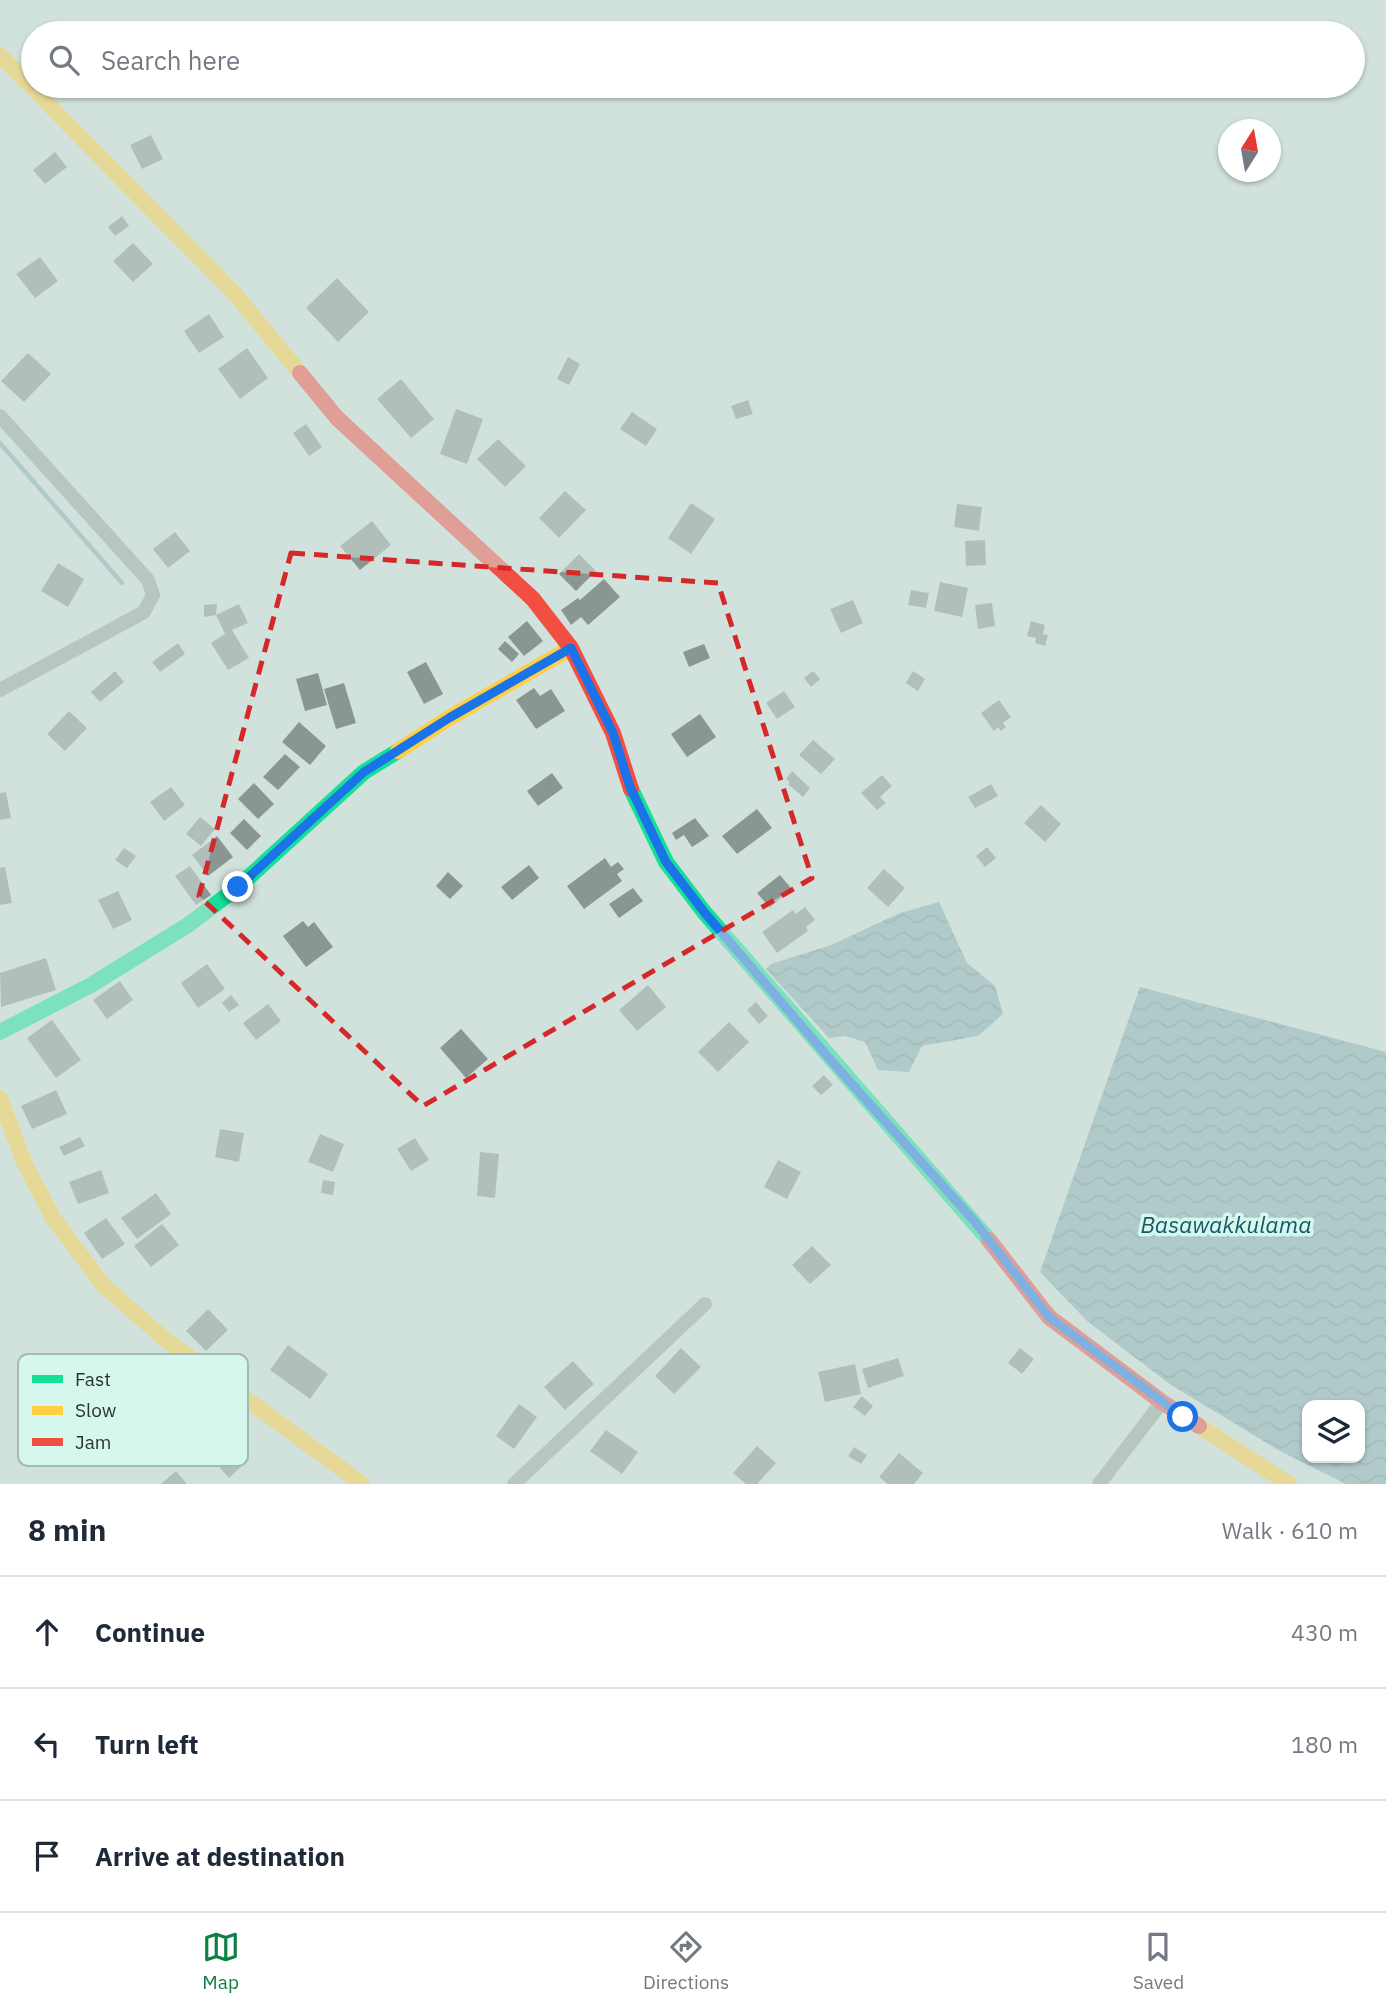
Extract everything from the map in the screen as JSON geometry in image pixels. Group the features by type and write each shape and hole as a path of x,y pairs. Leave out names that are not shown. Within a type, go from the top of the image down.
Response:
{"street":[{"path":"0,55 21,76"},
{"path":"42,98 235,294 337,418 533,599 571,648 613,733 630,787 666,862 704,912 835,1065 975,1222 1049,1317 1162,1402 1289,1484"},
{"path":"0,416 148,580 153,595 144,611 0,690"},
{"path":"0,1032 91,985 188,926 238,887 364,772 449,718 571,648"},
{"path":"0,1098 24,1162 53,1218 103,1284 185,1354"},
{"path":"514,1484 705,1304"},
{"path":"248,1400 362,1484"},
{"path":"1099,1484 1162,1402"}],"highlighted area":[{"path":"291,553 718,583 812,878 423,1106 199,896"}],"water":[{"path":"939,902 967,963 995,986 1003,1014 978,1036 922,1046 909,1072 878,1070 865,1042 845,1036 829,1038 766,969 771,964 831,945 900,913"},
{"name":"Basawakkulama","path":"1140,987 1386,1052 1386,1484 1346,1484 1304,1463 1365,1463 1365,1400 1302,1400 1302,1462 1171,1385 1087,1321 1040,1272"}],"building":[{"path":"151,135 163,159 142,169 130,145"},
{"path":"55,152 67,167 45,184 33,170"},
{"path":"122,216 129,226 115,236 108,227"},
{"path":"133,243 153,264 133,282 113,261"},
{"path":"40,257 58,281 35,298 16,274"},
{"path":"337,278 369,312 338,342 306,308"},
{"path":"209,314 224,337 199,353 184,331"},
{"path":"247,348 268,378 240,399 218,369"},
{"path":"28,353 51,374 24,402 1,381"},
{"path":"568,357 580,364 569,385 557,379"},
{"path":"401,379 434,419 411,438 377,399"},
{"path":"748,400 753,414 736,419 731,406"},
{"path":"456,409 483,419 467,464 440,454"},
{"path":"632,412 657,429 646,446 620,429"},
{"path":"306,424 322,447 309,456 293,433"},
{"path":"498,439 526,466 505,487 477,459"},
{"path":"565,491 586,510 559,538 539,518"},
{"path":"691,503 715,519 691,554 668,538"},
{"path":"957,504 982,507 979,531 954,527"},
{"path":"372,521 391,545 360,570 340,546"},
{"path":"175,532 190,551 168,568 153,549"},
{"path":"985,540 986,565 966,566 965,541"},
{"path":"579,554 596,571 576,591 559,574"},
{"path":"58,563 84,579 68,607 41,591"},
{"path":"604,579 620,597 588,625 581,617 571,625 561,610 578,598 580,600"},
{"path":"940,582 968,588 962,617 934,611"},
{"path":"911,590 929,593 926,608 908,605"},
{"path":"853,600 863,623 841,633 830,609"},
{"path":"992,603 995,626 978,629 975,605"},
{"path":"217,604 216,615 204,617 204,605"},
{"path":"239,604 248,623 232,630 249,658 228,670 211,643 225,634 216,615"},
{"path":"527,621 543,641 524,656 508,637"},
{"path":"1031,621 1045,625 1043,634 1048,635 1045,646 1035,643 1036,638 1027,636"},
{"path":"505,641 519,654 512,662 498,649"},
{"path":"178,643 185,654 160,672 152,662"},
{"path":"704,644 710,658 689,667 683,652"},
{"path":"426,662 443,694 424,704 407,672"},
{"path":"115,671 124,682 100,702 91,692"},
{"path":"813,671 820,679 811,687 804,678"},
{"path":"913,671 925,679 918,691 906,683"},
{"path":"318,673 327,705 305,711 296,679"},
{"path":"344,683 356,723 336,729 324,689"},
{"path":"534,688 540,696 551,689 565,711 536,729 516,700"},
{"path":"784,691 795,707 777,719 766,703"},
{"path":"999,700 1011,717 1003,723 1006,727 1001,731 998,727 994,731 981,713"},
{"path":"69,711 87,728 65,751 47,734"},
{"path":"700,714 716,737 687,757 671,734"},
{"path":"299,722 326,746 310,765 282,742"},
{"path":"813,740 835,759 821,774 799,755"},
{"path":"285,754 300,767 278,790 263,777"},
{"path":"792,771 810,788 803,797 788,784 790,782 786,779"},
{"path":"552,773 563,788 538,806 527,791"},
{"path":"882,775 892,786 880,797 886,803 877,810 861,793"},
{"path":"254,783 274,804 258,819 238,799"},
{"path":"991,784 998,796 975,808 968,797"},
{"path":"171,787 185,805 164,821 150,802"},
{"path":"6,792 11,818 0,820 0,793"},
{"path":"1041,805 1061,824 1045,842 1024,823"},
{"path":"757,809 772,828 737,854 722,836"},
{"path":"200,817 215,829 201,846 186,834"},
{"path":"695,818 709,836 692,847 684,835 676,840 672,833"},
{"path":"244,819 261,836 247,850 230,833"},
{"path":"217,836 233,857 208,876 192,855"},
{"path":"987,847 996,858 985,867 976,856"},
{"path":"124,848 136,856 127,868 115,860"},
{"path":"605,858 611,867 618,862 624,869 617,874 622,881 584,909 567,886"},
{"path":"529,865 539,878 512,900 501,887"},
{"path":"190,866 211,895 196,905 175,876"},
{"path":"5,867 12,903 0,905 0,868"},
{"path":"884,869 905,888 888,907 867,888"},
{"path":"448,872 463,886 450,899 436,886"},
{"path":"780,875 791,888 770,908 757,893"},
{"path":"633,888 643,901 619,918 609,904"},
{"path":"118,891 132,920 113,929 98,900"},
{"path":"805,907 815,920 806,927 808,931 777,953 762,932 793,910 796,914"},
{"path":"303,921 308,927 314,922 333,947 306,967 283,936"},
{"path":"46,958 56,990 1,1007 0,973"},
{"path":"207,964 225,989 198,1008 181,983"},
{"path":"120,981 133,1000 107,1019 93,1000"},
{"path":"648,985 666,1007 637,1031 619,1010"},
{"path":"231,995 239,1005 229,1012 222,1003"},
{"path":"756,1002 768,1016 759,1024 747,1010"},
{"path":"268,1004 281,1021 256,1040 243,1023"},
{"path":"52,1020 81,1060 56,1078 27,1038"},
{"path":"729,1022 749,1042 718,1072 698,1052"},
{"path":"461,1029 488,1059 466,1078 440,1048"},
{"path":"824,1075 833,1085 821,1095 812,1086"},
{"path":"56,1090 67,1114 32,1129 21,1106"},
{"path":"220,1129 244,1133 239,1162 215,1157"},
{"path":"320,1134 344,1144 333,1172 308,1162"},
{"path":"80,1137 85,1146 64,1156 59,1147"},
{"path":"415,1138 429,1160 411,1171 397,1149"},
{"path":"480,1152 499,1154 495,1198 477,1196"},
{"path":"778,1160 801,1172 787,1199 764,1187"},
{"path":"101,1170 109,1193 78,1204 69,1182"},
{"path":"323,1180 335,1182 333,1195 321,1193"},
{"path":"156,1193 171,1214 137,1239 121,1218"},
{"path":"106,1218 125,1244 102,1259 84,1233"},
{"path":"162,1224 179,1245 151,1267 134,1246"},
{"path":"812,1246 831,1265 810,1284 792,1265"},
{"path":"208,1309 228,1330 206,1351 186,1331"},
{"path":"288,1345 328,1374 310,1399 270,1370"},
{"path":"681,1348 701,1367 674,1394 655,1376"},
{"path":"1020,1348 1034,1359 1022,1374 1008,1363"},
{"path":"898,1358 904,1376 868,1388 862,1369"},
{"path":"573,1361 594,1384 565,1410 544,1387"},
{"path":"855,1364 861,1394 825,1402 818,1372"},
{"path":"862,1396 873,1406 865,1416 853,1407"},
{"path":"519,1404 537,1417 514,1449 496,1436"},
{"path":"606,1430 638,1452 622,1474 590,1451"},
{"path":"757,1446 776,1463 757,1484 746,1484 733,1473"},
{"path":"854,1447 867,1455 861,1464 848,1456"},
{"path":"899,1453 923,1473 914,1484 888,1484 879,1477"},
{"path":"222,1466 242,1466 229,1478 220,1468"},
{"path":"176,1471 187,1484 161,1484"}],"waterway":[{"path":"0,443 122,583"}],"traffic: fast":[{"path":"0,1032 91,985 188,925 238,887 364,772 398,751"},
{"path":"631,789 666,862 704,912 989,1240"}],"traffic: slow":[{"path":"0,55 21,76"},
{"path":"42,98 235,294 300,373"},
{"path":"398,751 449,718 571,648"},
{"path":"0,1098 24,1162 53,1218 103,1285 185,1354"},
{"path":"248,1400 362,1484"},
{"path":"1199,1426 1289,1484"}],"traffic: jam":[{"path":"300,373 337,418 533,599 571,648 613,733 631,789"},
{"path":"989,1240 1049,1317 1162,1402 1199,1426"}],"route":[{"path":"238,887 364,772 449,718 571,648 613,733 630,787 666,862 704,912 975,1222 1026,1291 1049,1317 1183,1417"}]}
